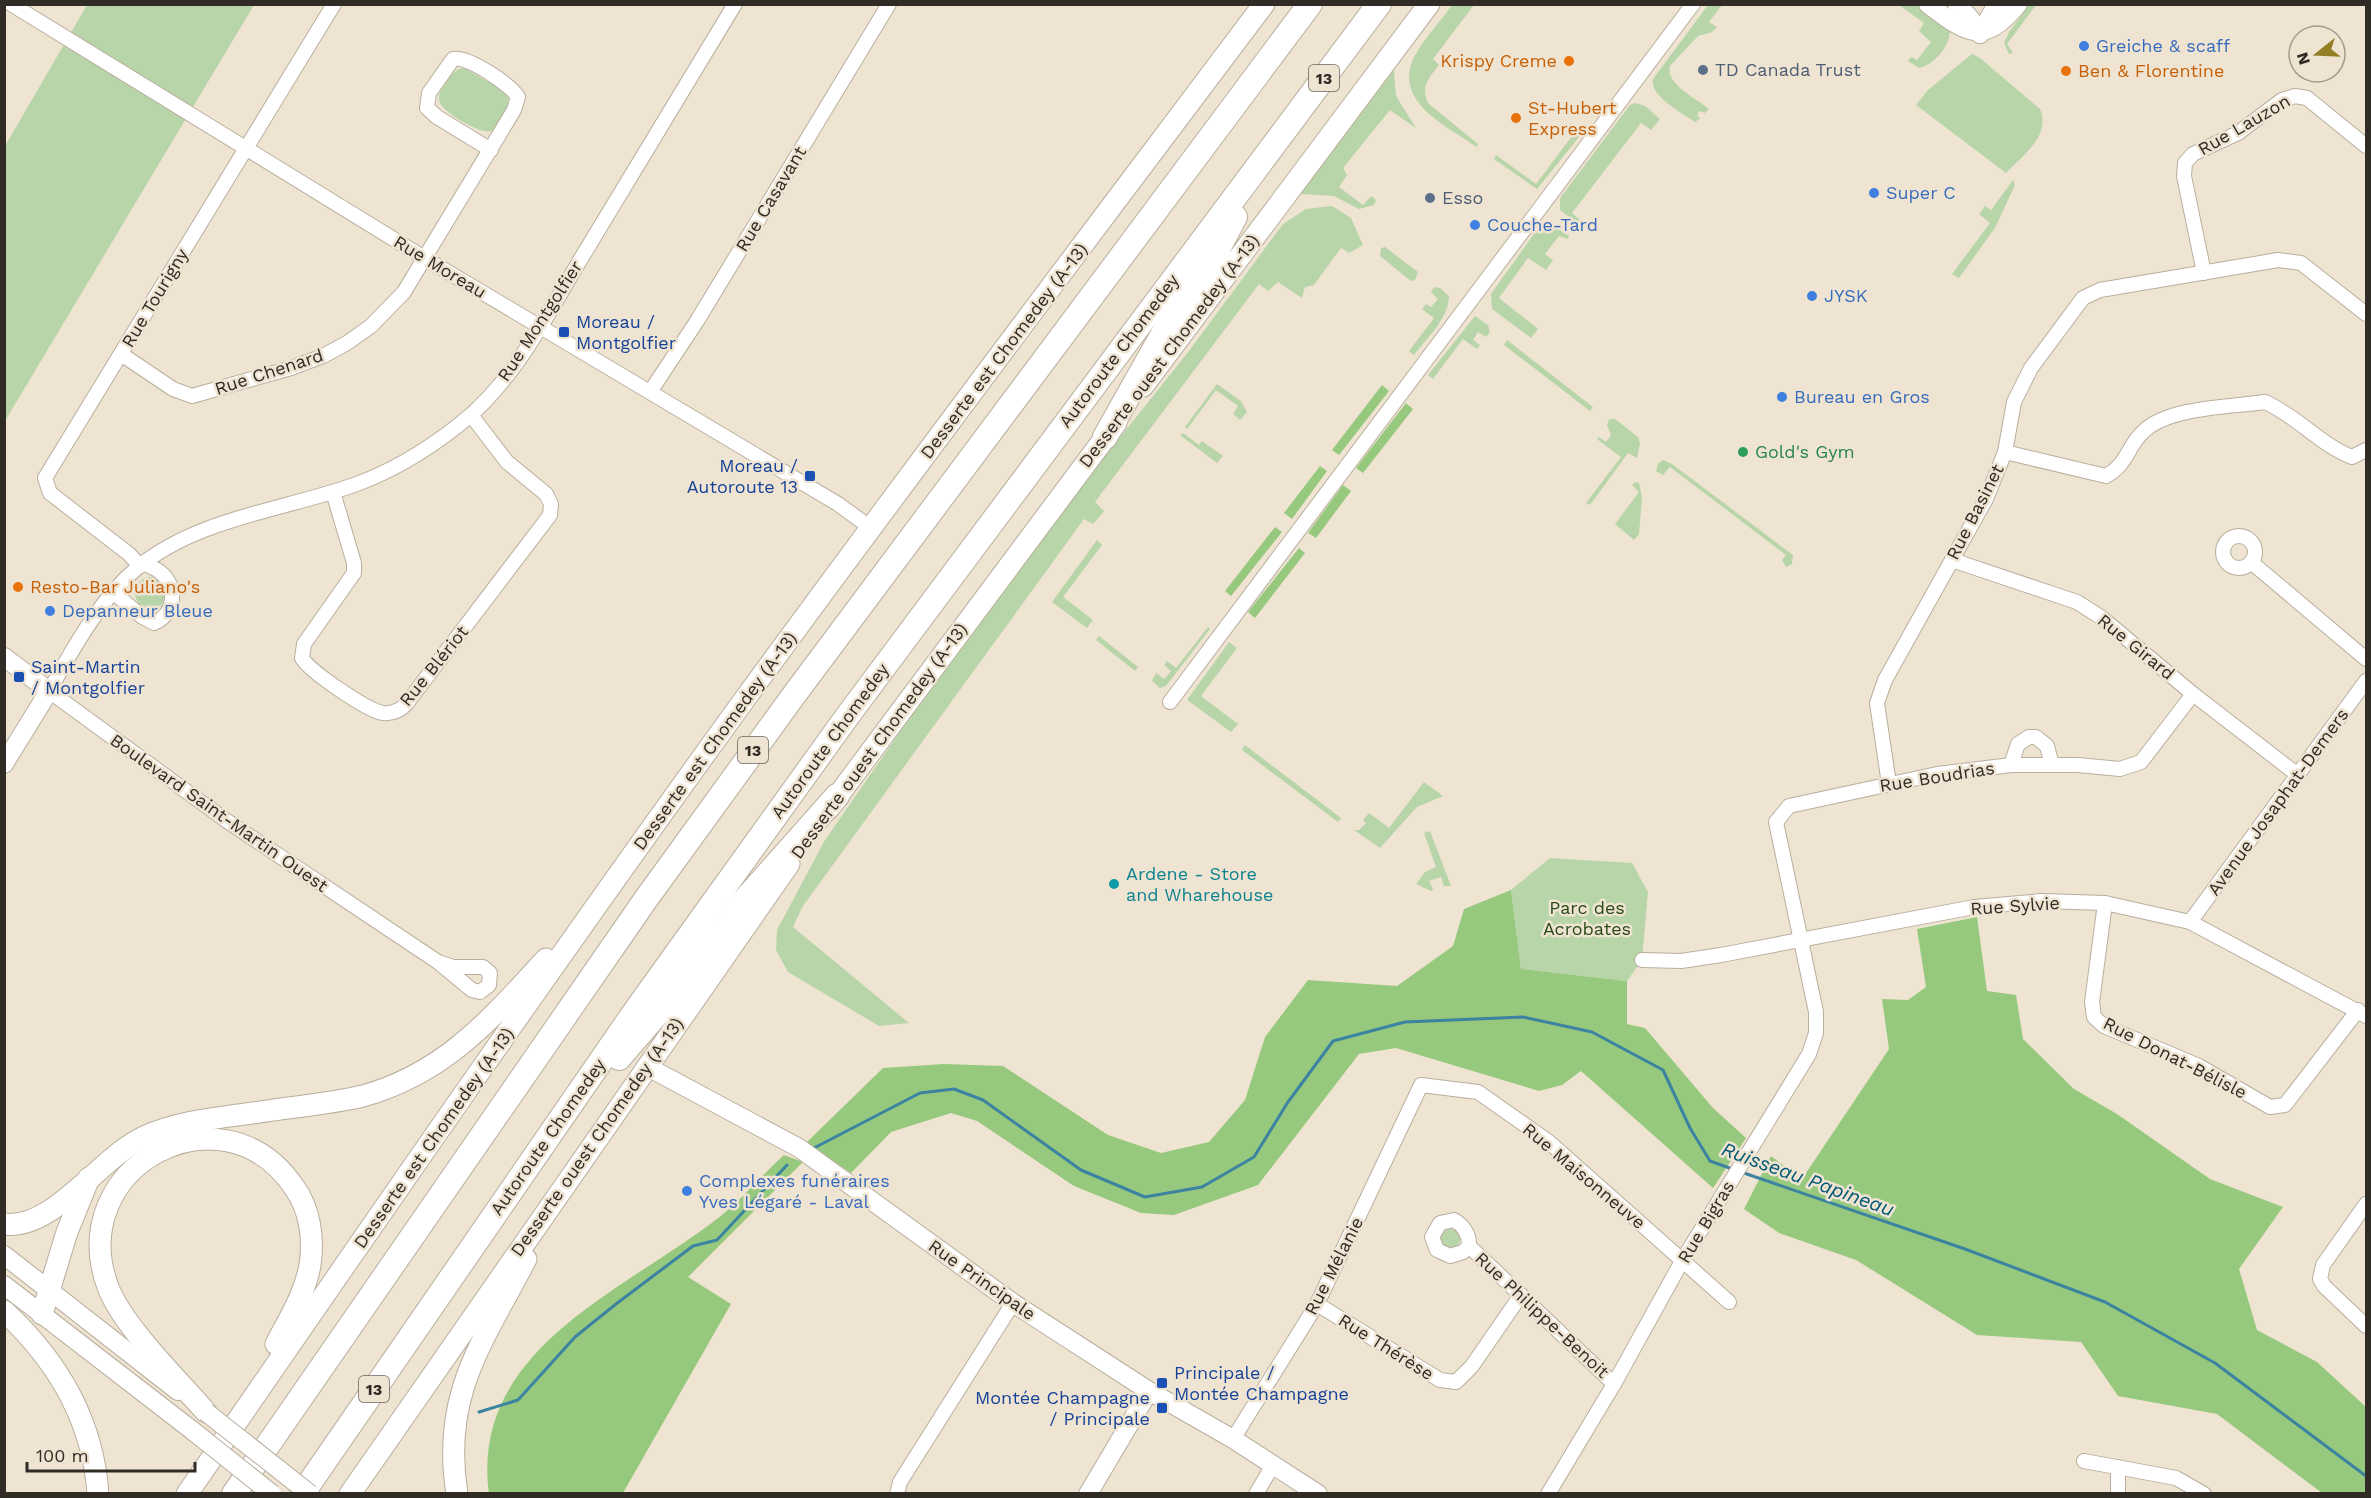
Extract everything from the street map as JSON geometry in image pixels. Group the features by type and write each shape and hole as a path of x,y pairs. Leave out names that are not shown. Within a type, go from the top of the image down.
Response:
{"highway":[{"name":"Autoroute Chomedey","path":"302,1494 636,1010 853,709 1379,4"},
{"name":"13","path":"234,1494 646,899 780,714 1304,11"},
{"path":"1105,437 1172,318 1209,266 1269,152"},
{"path":"537,1153 681,986 742,903 837,796"}],"main road":[{"name":"Desserte ouest Chomedey (A-13)","path":"350,1494 646,1066 837,796 1429,4"},
{"name":"Desserte est Chomedey (A-13)","path":"188,1494 601,899 871,528 1256,8"},
{"path":"4,1224 22,1224 41,1217 131,1143 162,1130 208,1120 350,1099 393,1085 425,1070 454,1052 487,1024 601,899"},
{"path":"206,1412 117,1306 102,1269 100,1241 101,1224 109,1200 118,1185 137,1164 174,1144 216,1140 247,1147 281,1171 297,1191 304,1206 312,1240 310,1266 302,1293 238,1420"},
{"path":"457,1494 455,1427 461,1393 470,1363 572,1174"},
{"path":"42,1314 67,1232 89,1177"},
{"path":"4,1311 40,1347 66,1385 88,1435 98,1494"}],"street":[{"name":"Rue Moreau","path":"10,4 426,259 838,504 871,528"},
{"name":"Rue Tourigny","path":"142,564 50,493 45,481 92,399 334,4"},
{"name":"Rue Montgolfier","path":"4,764 113,592 142,564 174,544 204,530 333,492 373,477 403,462 471,415 510,371 539,327 735,4"},
{"name":"Rue Casavant","path":"650,392 688,336 889,4"},
{"path":"1170,702 1693,4"},
{"path":"1928,4 1961,29 1980,34 1998,26 2018,4"},
{"path":"1957,4 1980,34"},
{"path":"1980,34 1997,4"},
{"name":"Rue Chenard","path":"121,354 187,396 291,368 334,350 372,326 404,292 426,259 491,150 514,110 518,97 511,88 458,57 453,59 429,93 427,108 437,117 491,150"},
{"name":"Rue Lauzon","path":"2204,273 2184,176 2185,163 2193,154 2238,133 2282,100 2295,96 2307,98 2367,146"},
{"name":"Rue Basinet","path":"1889,784 1877,703 1885,680 1986,499 2005,452 2014,402 2027,377 2083,298 2100,290 2278,260 2301,263 2367,314"},
{"path":"2005,452 2106,476 2120,468 2143,431 2165,417 2265,402 2279,408 2334,449 2352,457 2367,450"},
{"name":"Rue Blériot","path":"333,492 354,562 354,573 304,644 302,658 314,671 369,707 383,713 394,712 407,703 550,515 551,504 546,494 507,462 471,415"},
{"name":"Rue Girard","path":"1952,560 2077,602 2102,618 2193,694 2298,775"},
{"path":"2251,562 2367,659"},
{"path":"113,592 150,622 161,619 173,601 172,590 161,572 142,564"},
{"name":"Boulevard Saint-Martin Ouest","path":"4,657 279,857 438,962"},
{"name":"Avenue Josaphat-Demers","path":"2190,922 2367,681"},
{"name":"Rue Boudrias","path":"1799,940 1776,822 1789,806 1937,774 2011,765 2120,769 2141,762 2193,694"},
{"path":"2011,765 2018,744 2029,737 2036,737 2047,746 2052,765"},
{"name":"Rue Sylvie","path":"1642,960 1681,961 1974,907 2042,901 2105,903 2190,922 2362,1013"},
{"name":"Rue Donat-Bélisle","path":"2105,903 2092,1002 2094,1017 2104,1026 2199,1066 2270,1107 2285,1105 2362,1013"},
{"name":"Rue Bigras","path":"1548,1494 1614,1384 1682,1261 1809,1054 1816,1033 1815,1012 1799,940"},
{"name":"Rue Principale","path":"646,1066 799,1148 1013,1303 1149,1391 1233,1439 1318,1494"},
{"name":"Rue Maisonneuve","path":"1421,1085 1478,1092 1549,1142 1729,1302"},
{"name":"Rue Mélanie","path":"1233,1439 1317,1304 1421,1085"},
{"path":"2367,1204 2323,1265 2320,1279 2324,1286 2367,1326"},
{"name":"Rue Philippe-Benoit","path":"1469,1246 1614,1384"},
{"path":"4,1255 310,1494"},
{"path":"4,1285 272,1494"},
{"name":"Rue Thérèse","path":"1317,1304 1440,1380 1456,1382 1472,1366 1521,1295"},
{"path":"897,1494 900,1482 1013,1303"},
{"path":"1088,1494 1149,1391"},
{"path":"2084,1461 2176,1478 2204,1494"},
{"path":"1256,1494 1273,1465"},
{"path":"2118,1467 2118,1494"}],"green space":[{"path":"87,5 254,5 5,421 5,146"},
{"path":"1452,5 1474,5 1433,59 1439,65 1427,83 1425,93 1429,104 1478,144 1477,147 1428,113 1418,102 1409,77 1415,55"},
{"path":"1708,5 1722,5 1709,22 1717,27 1712,32 1698,36 1670,66 1672,79 1677,85 1709,109 1705,113 1699,111 1697,116 1701,118 1695,122 1661,98 1653,85 1653,79"},
{"path":"1899,5 1918,5 1950,29 1948,41 1941,53 1925,66 1919,68 1908,61 1911,57 1917,60 1931,42 1919,31 1924,23"},
{"path":"2029,5 2036,5 2007,44 2013,53 2009,54 2004,43 2009,32"},
{"path":"1972,54 1980,58 2040,109 2042,128 2039,136 2006,173 1916,105 1928,90"},
{"path":"464,68 504,91 507,96 509,101 507,109 498,125 491,131 480,130 464,122 448,112 440,103 441,90 454,72"},
{"path":"1394,70 1396,96 1416,128 1390,110 1343,168 1347,175 1339,187 1363,205 1371,196 1376,200 1374,205 1359,209 1334,196 1300,194"},
{"path":"1635,103 1645,106 1660,119 1651,130 1641,123 1572,213 1581,221 1578,224 1560,210 1560,198 1630,105"},
{"path":"1578,128 1583,132 1537,189 1494,159 1496,155 1536,184"},
{"path":"2013,180 2015,185 1995,228 1959,278 1952,274 1990,223 1979,214 1985,206 1991,210"},
{"path":"1332,206 1351,218 1363,245 1349,253 1341,248 1314,285 1305,287 1302,298 1278,282 1268,291 1259,284 1095,502 1104,511 1093,524 1084,519 803,906 793,927 909,1023 879,1026 788,972 776,950 777,930 825,840 999,589 1189,351 1283,224 1306,209"},
{"path":"1548,223 1569,236 1568,239 1559,236 1545,254 1553,260 1546,270 1528,258 1499,298 1538,329 1531,338 1492,309 1491,294 1536,231"},
{"path":"1385,247 1418,272 1415,280 1411,281 1380,256 1381,248"},
{"path":"1434,287 1440,288 1449,296 1448,304 1441,320 1414,355 1409,351 1434,318 1422,309 1426,304 1431,307 1438,299 1431,292"},
{"path":"1475,316 1488,325 1490,332 1486,337 1478,332 1473,340 1480,345 1477,349 1463,339 1433,379 1428,375"},
{"path":"1507,340 1593,407 1590,411 1504,345"},
{"path":"1217,384 1241,401 1247,412 1240,420 1233,414 1238,406 1216,390 1187,429 1185,427"},
{"path":"1382,385 1389,391 1339,455 1332,450"},
{"path":"1406,403 1413,409 1363,473 1356,468"},
{"path":"1609,419 1615,419 1638,437 1640,444 1637,458 1628,453 1590,505 1586,503 1621,457 1597,439 1599,437 1606,442 1611,435 1607,425"},
{"path":"1183,433 1199,445 1202,441 1223,456 1217,463 1180,435"},
{"path":"1663,460 1672,464 1793,555 1792,564 1786,567 1782,560 1786,555 1670,467 1663,475 1656,471 1658,464"},
{"path":"1320,466 1327,471 1292,519 1284,513"},
{"path":"1635,482 1639,483 1642,497 1639,534 1634,540 1615,524 1639,492 1632,485"},
{"path":"1343,485 1351,491 1316,538 1308,533"},
{"path":"1275,527 1282,532 1231,596 1225,591"},
{"path":"1097,540 1102,545 1063,597 1093,620 1087,628 1052,602"},
{"path":"1299,548 1305,553 1255,618 1248,612"},
{"path":"151,577 162,582 167,593 162,604 151,609 140,604 135,593 140,582"},
{"path":"1208,627 1210,629 1166,686 1160,688 1152,681 1156,673 1164,679 1171,671 1164,665 1167,661 1176,668"},
{"path":"1099,636 1138,667 1135,671 1096,640"},
{"path":"1229,642 1237,648 1201,696 1238,724 1231,732 1187,700"},
{"path":"1245,745 1341,818 1338,822 1242,750"},
{"path":"1424,782 1443,796 1417,807 1380,848 1354,830 1359,830 1366,823 1363,820 1369,813 1389,828"},
{"path":"1430,831 1451,886 1444,886 1441,877 1429,881 1433,889 1431,891 1416,884 1425,872 1436,867 1424,833"},
{"name":"Parc des Acrobates","path":"1550,858 1632,863 1648,892 1642,960 1627,981 1521,969 1511,890"},
{"path":"1511,890 1521,969 1627,981 1627,1024 1645,1028 1713,1108 1746,1138 1713,1188 1581,1071 1562,1085 1539,1091 1396,1048 1359,1054 1258,1185 1174,1215 1141,1213 1074,1186 977,1121 951,1113 891,1132 851,1173 806,1143 883,1068 944,1064 1003,1066 1108,1135 1161,1153 1209,1142 1245,1100 1265,1037 1308,980 1397,986 1453,946 1464,909"},
{"path":"1977,917 1987,991 2016,995 2023,1039 2074,1089 2117,1114 2210,1179 2283,1207 2239,1269 2257,1330 2317,1362 2366,1407 2366,1493 2322,1493 2217,1414 2118,1396 2081,1342 1977,1335 1856,1260 1779,1233 1744,1209 1771,1156 1802,1179 1889,1049 1882,999 1908,1000 1926,987 1917,929"},
{"path":"784,1155 803,1162 688,1277 731,1304 623,1493 489,1494 489,1443 504,1399 529,1361 563,1328 602,1297 722,1215"},
{"path":"1450,1229 1457,1232 1460,1239 1457,1246 1450,1249 1443,1246 1440,1239 1443,1232"}],"waterway":[{"name":"Ruisseau Papineau","path":"814,1148 920,1093 954,1089 983,1100 1081,1170 1145,1197 1202,1187 1254,1157 1288,1102 1333,1041 1405,1022 1523,1017 1592,1032 1663,1070 1690,1128 1710,1161 1735,1170"},
{"name":"Ruisseau Papineau","path":"479,1412 518,1400 575,1337 616,1304 693,1246 717,1240 787,1165"},
{"name":"Ruisseau Papineau","path":"1741,1172 1965,1249 2105,1302 2215,1363 2366,1476"}],"place":[{"name":"Greiche & scaff","path":"2084,46"},
{"name":"Krispy Creme","path":"1569,61"},
{"name":"TD Canada Trust","path":"1703,70"},
{"name":"Ben & Florentine","path":"2066,71"},
{"name":"St-Hubert Express","path":"1516,118"},
{"name":"Super C","path":"1874,193"},
{"name":"Esso","path":"1430,198"},
{"name":"Couche-Tard","path":"1475,225"},
{"name":"JYSK","path":"1812,296"},
{"name":"Moreau / Montgolfier","path":"564,332"},
{"name":"Bureau en Gros","path":"1782,397"},
{"name":"Gold's Gym","path":"1743,452"},
{"name":"Moreau / Autoroute 13","path":"810,476"},
{"name":"Resto-Bar Juliano's","path":"18,587"},
{"name":"Depanneur Bleue","path":"50,611"},
{"name":"Saint-Martin / Montgolfier","path":"19,677"},
{"name":"Ardene - Store and Wharehouse","path":"1114,884"},
{"name":"Complexes funéraires Yves Légaré - Laval","path":"687,1191"},
{"name":"Principale / Montée Champagne","path":"1162,1383"},
{"name":"Montée Champagne / Principale","path":"1162,1408"}]}
